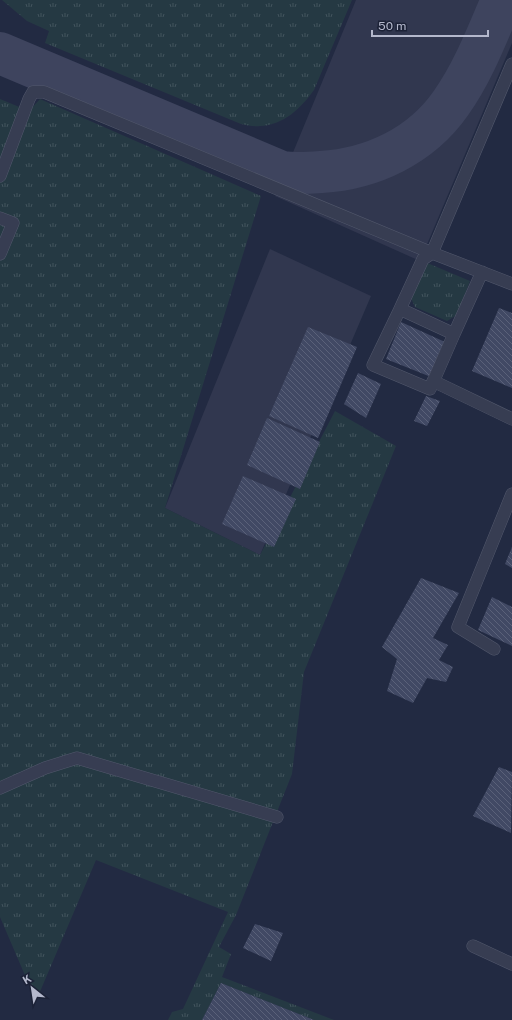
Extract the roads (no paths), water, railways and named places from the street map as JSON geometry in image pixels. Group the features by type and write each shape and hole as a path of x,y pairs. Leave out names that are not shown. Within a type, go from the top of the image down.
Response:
{"lane":[{"path":"482,272 430,389 373,365 422,259 432,253 512,64"},
{"path":"0,176 29,99 33,92 44,92 432,253 512,284"},
{"path":"0,218 13,223 0,254"},
{"path":"400,309 454,334"},
{"path":"433,381 512,419"},
{"path":"494,649 458,627 512,494"},
{"path":"0,788 45,768 77,758 277,816"},
{"path":"472,946 512,964"}]}
